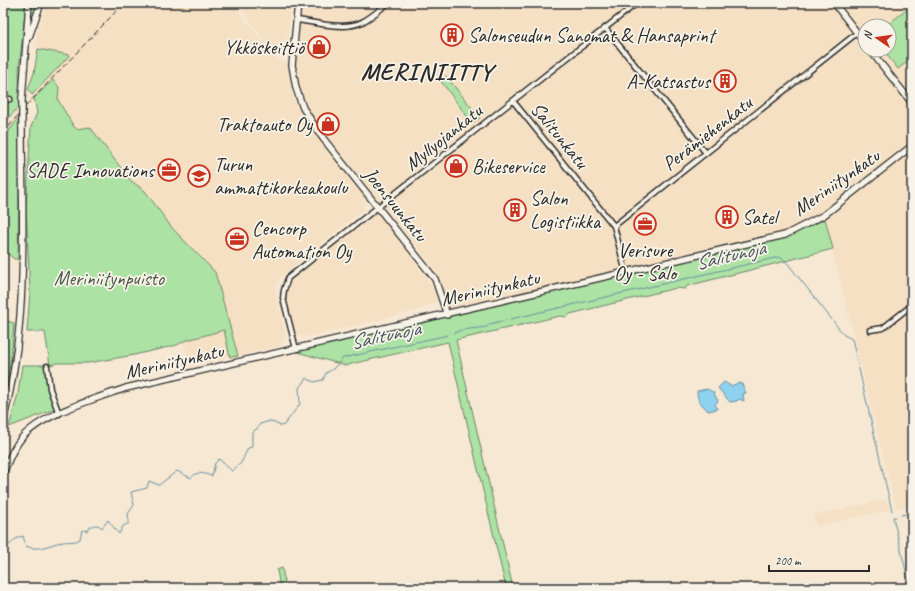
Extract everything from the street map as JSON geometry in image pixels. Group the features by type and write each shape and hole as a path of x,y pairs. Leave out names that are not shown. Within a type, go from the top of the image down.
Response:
{"main road":[{"path":"3,421 14,372 21,310 22,99 29,3"},
{"path":"25,53 31,29 41,3"},
{"name":"Joensuunkatu","path":"298,3 292,65 296,88 303,108 322,137 435,279 447,315"},
{"path":"834,3 857,33"},
{"path":"876,58 912,103"},
{"name":"Meriniitynkatu","path":"3,473 12,452 20,440 32,428 59,414 126,388 447,315 768,239 799,228 837,206 912,146"}],"street":[{"path":"296,20 351,25 360,23 371,17 388,3"},
{"name":"Myllyojankatu","path":"296,349 283,298 288,278 637,3"},
{"path":"605,28 706,153"},
{"name":"Perämiehenkatu","path":"614,226 857,33"},
{"path":"3,101 10,99"},
{"name":"Salitunkatu","path":"513,101 614,226"},
{"path":"614,226 626,272"},
{"path":"870,330 883,328 912,305"},
{"path":"47,366 50,389 59,414"}],"shaded area":[{"path":"48,3 231,3 281,63 289,62 291,91 309,127 365,198 364,209 280,277 275,289 285,338 279,346 238,356 215,272 172,228 145,191 130,180 86,127 77,129 74,127 58,100 59,87 53,80 34,99 3,139 3,130 16,113 70,55 36,48 37,32"},
{"path":"237,3 291,3 286,52 274,54"},
{"path":"301,3 912,3 895,18 857,18 857,58 889,58 898,69 912,58 912,505 896,509 825,219 782,239 448,317 439,275 314,119 298,86 295,62"},
{"path":"378,212 425,276 433,289 437,301 423,309 308,337 296,334 287,304 286,291 292,280"},
{"path":"225,330 230,357 189,367 184,341"},
{"path":"884,500 887,501 890,510 817,526 813,518 814,515"}],"green space":[{"path":"3,3 26,3 19,70 20,106 3,124 3,119 6,117 3,102"},
{"path":"31,3 39,3 30,25"},
{"path":"912,5 912,58 898,69 889,58 897,58 896,18"},
{"path":"38,49 70,55 32,95 28,89 34,73"},
{"path":"446,76 480,118 472,123 440,80"},
{"name":"Meriniitynpuisto","path":"53,80 59,87 58,100 74,127 77,129 90,127 130,180 145,191 172,228 215,272 238,356 230,357 224,330 184,341 177,345 134,355 88,363 57,363 50,365 45,332 27,332 30,292 26,208 31,127 37,113 34,98"},
{"path":"20,116 18,259 14,259 3,250 3,139"},
{"path":"825,219 833,249 687,286 685,289 676,288 570,314 567,317 560,316 456,340 513,588 506,588 448,342 347,366 297,352 782,239"},
{"path":"3,320 14,323 11,358 5,392 3,393"},
{"path":"22,365 46,365 55,409 9,427 18,394"},
{"path":"282,568 286,588 280,588 277,570"}],"water":[{"path":"724,382 731,386 738,383 742,384 746,393 743,394 744,401 739,399 737,401 730,402 718,388"},
{"path":"707,389 713,392 718,401 715,404 717,409 708,411 699,400 697,391"}],"waterway":[{"name":"Salitunoja","path":"454,333 461,330 487,327 489,324 779,257 785,260 844,335 852,339 892,511"},
{"name":"Salitunoja","path":"3,544 7,547 16,539 23,536 26,546 30,548 40,548 62,542 76,541 80,539 82,530 87,531 90,527 96,525 102,528 108,520 119,534 123,526 129,523 128,514 134,505 131,492 147,488 149,481 159,485 177,471 191,478 198,473 212,476 215,463 219,459 232,471 241,463 248,448 252,447 252,432 257,429 260,424 270,421 281,426 284,425 300,404 299,388 306,378 314,382 323,380 326,373 333,369 343,358 448,335"},
{"path":"901,515 912,513"},
{"path":"896,517 893,517 910,588"}],"railway":[{"path":"3,134 23,109 124,3"}],"place":[{"name":"Salonseudun Sanomat & Hansaprint","path":"452,35"},
{"name":"Ykköskeittiö","path":"319,47"},
{"name":"A-Katsastus","path":"725,81"},
{"name":"Traktoauto Oy","path":"328,124"},
{"name":"Bikeservice","path":"456,166"},
{"name":"SADE Innovations","path":"169,170"},
{"name":"Turun ammattikorkeakoulu","path":"199,176"},
{"name":"Salon Logistiikka","path":"515,210"},
{"name":"Satel","path":"727,217"},
{"name":"Verisure Oy - Salo","path":"645,224"},
{"name":"Cencorp Automation Oy","path":"237,239"}],"district":[{"name":"MERINIITTY","path":"427,72"}]}
